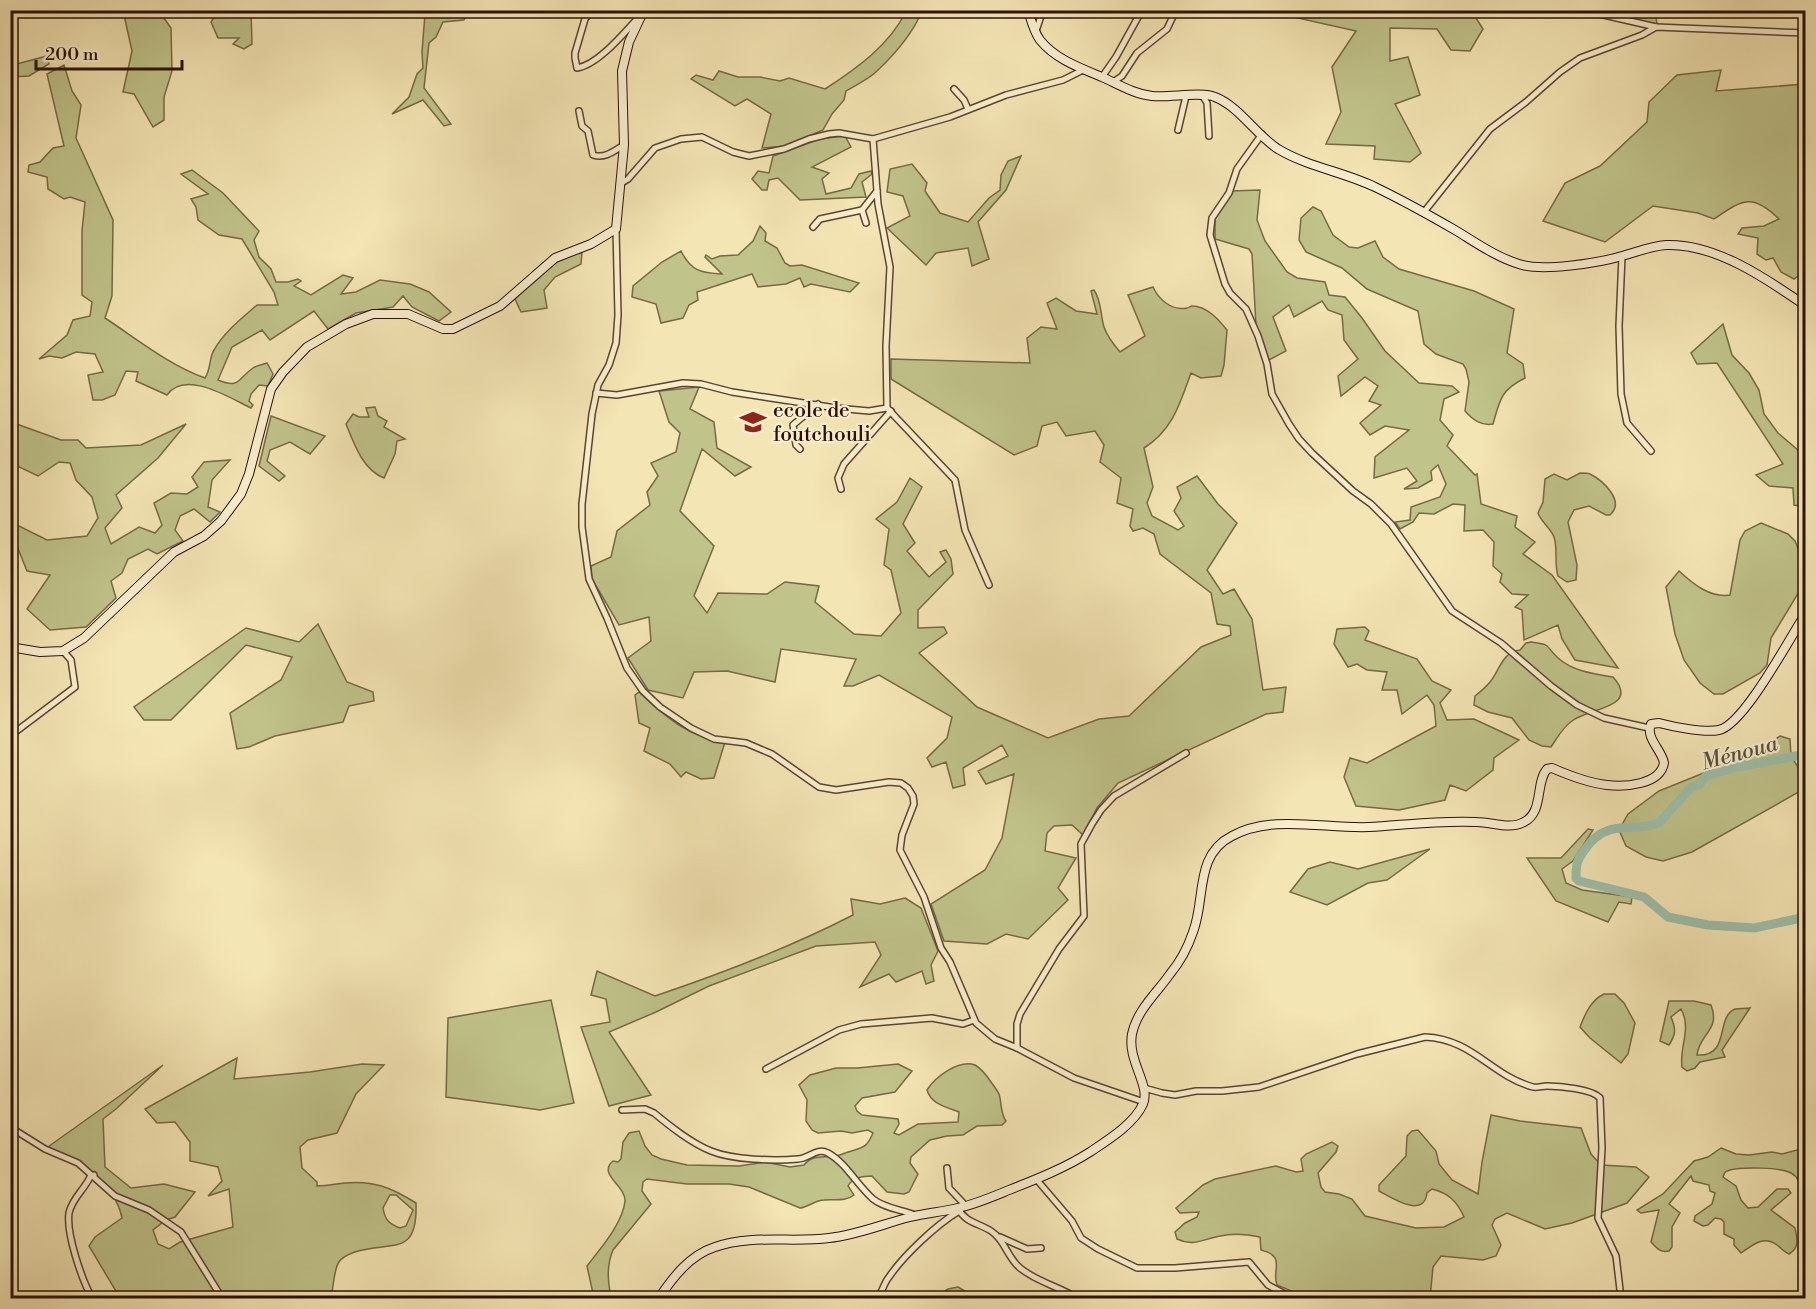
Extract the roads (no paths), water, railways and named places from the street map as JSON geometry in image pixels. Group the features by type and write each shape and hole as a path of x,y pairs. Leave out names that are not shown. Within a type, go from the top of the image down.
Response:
{"street":[{"path":"592,10 585,19 576,53 576,66 579,69 608,49 643,12"},
{"path":"1028,10 1040,39 1048,48 1083,70 1147,95 1211,95 1220,99 1272,144 1287,153 1365,182 1520,265 1539,267 1562,265 1622,256 1647,248 1667,245 1699,250 1761,275 1806,306"},
{"path":"1036,31 1043,10"},
{"path":"1102,77 1142,10"},
{"path":"1113,82 1122,76 1137,52 1167,29 1176,10"},
{"path":"1582,10 1656,27 1806,33"},
{"path":"643,12 629,42 622,71 624,145 616,229 618,315 616,343 596,393 588,435 582,504 586,564 592,588 627,668 637,684 664,711 691,728 714,739 746,743 772,754 819,787 836,790 889,782 901,783 908,788 913,796 914,804 902,834 900,850 924,897 941,948 950,962 974,1020 981,1029 995,1039 1074,1078 1144,1102"},
{"path":"1424,212 1490,129 1560,72 1592,53 1642,35 1656,27"},
{"path":"620,184 626,181 655,148 681,139 702,137 736,154 749,156 784,149 829,134 839,133 873,139 932,123 1006,95 1064,80 1083,70"},
{"path":"954,89 964,100 968,109"},
{"path":"1202,95 1207,103 1209,136"},
{"path":"1178,130 1186,96"},
{"path":"579,111 582,126 588,131 593,155 607,155 624,145"},
{"path":"1262,134 1238,169 1229,193 1212,218 1210,235 1230,293 1246,309 1258,336 1267,364 1272,394 1289,424 1312,453 1391,524 1452,611 1501,643 1577,705 1604,718 1649,728"},
{"path":"873,139 877,191 890,267 886,346 889,410 955,480 964,530 989,585"},
{"path":"813,227 820,219 862,210 877,191"},
{"path":"862,210 867,223"},
{"path":"10,646 40,652 63,651 84,638 174,552 204,536 224,518 240,494 249,474 271,389 303,350 346,324 373,314 408,314 443,329 453,328 500,306 555,258 591,244 616,229"},
{"path":"1622,256 1618,326 1621,394 1627,423 1651,451"},
{"path":"596,393 612,395 695,383 732,392 818,404 869,411 889,410"},
{"path":"800,449 796,445 793,425 818,404"},
{"path":"841,489 838,478 844,464 889,410"},
{"path":"659,1299 684,1266 716,1246 753,1240 829,1238 915,1215 961,1208 1037,1180 1074,1161 1110,1138 1137,1114 1144,1102 1144,1088 1131,1054 1136,1022 1145,1005 1184,952 1198,918 1203,876 1208,861 1227,838 1247,830 1282,824 1366,827 1478,822 1516,825 1525,822 1534,811 1539,798 1542,776 1547,769 1552,768 1605,785 1632,784 1656,777 1662,771 1664,763 1650,734 1651,724 1713,730 1726,728 1746,708 1806,613"},
{"path":"10,736 75,687 70,658 63,651"},
{"path":"1017,1048 1017,1024 1020,1014 1059,949 1084,916 1080,856 1081,844 1086,834 1101,810 1114,796 1186,753"},
{"path":"766,1069 838,1030 861,1024 932,1018 963,1024 974,1020"},
{"path":"1144,1088 1175,1095 1196,1091 1259,1087 1357,1054 1425,1037 1436,1037 1459,1044 1508,1078 1533,1087 1560,1087 1594,1093 1600,1098 1602,1116 1598,1220 1616,1256 1621,1297 1629,1299"},
{"path":"10,1103 14,1118 11,1130 45,1149 78,1163 115,1196 149,1210 181,1232 222,1299"},
{"path":"621,1110 645,1109 654,1113 704,1148 719,1154 792,1160 804,1159 815,1152 827,1153 843,1166 873,1199 915,1215"},
{"path":"947,1168 949,1188 970,1222 1027,1249 1041,1248"},
{"path":"92,1299 78,1264 69,1213 75,1198 86,1187 90,1177 94,1175"},
{"path":"1037,1180 1072,1221 1081,1238 1137,1268 1175,1268 1249,1262 1268,1285 1292,1299"},
{"path":"878,1299 888,1277 910,1252 961,1208"},
{"path":"999,1237 1016,1265 1021,1269 1040,1282 1077,1299"}],"waterway":[{"name":"Ménoua","path":"1806,754 1738,767 1706,776 1700,784 1691,787 1659,823 1611,830 1594,839 1579,859 1576,878 1579,881 1644,897 1668,917 1708,925 1754,928 1806,917"}],"place":[{"name":"ecole de foutchouli","path":"753,422"}]}
